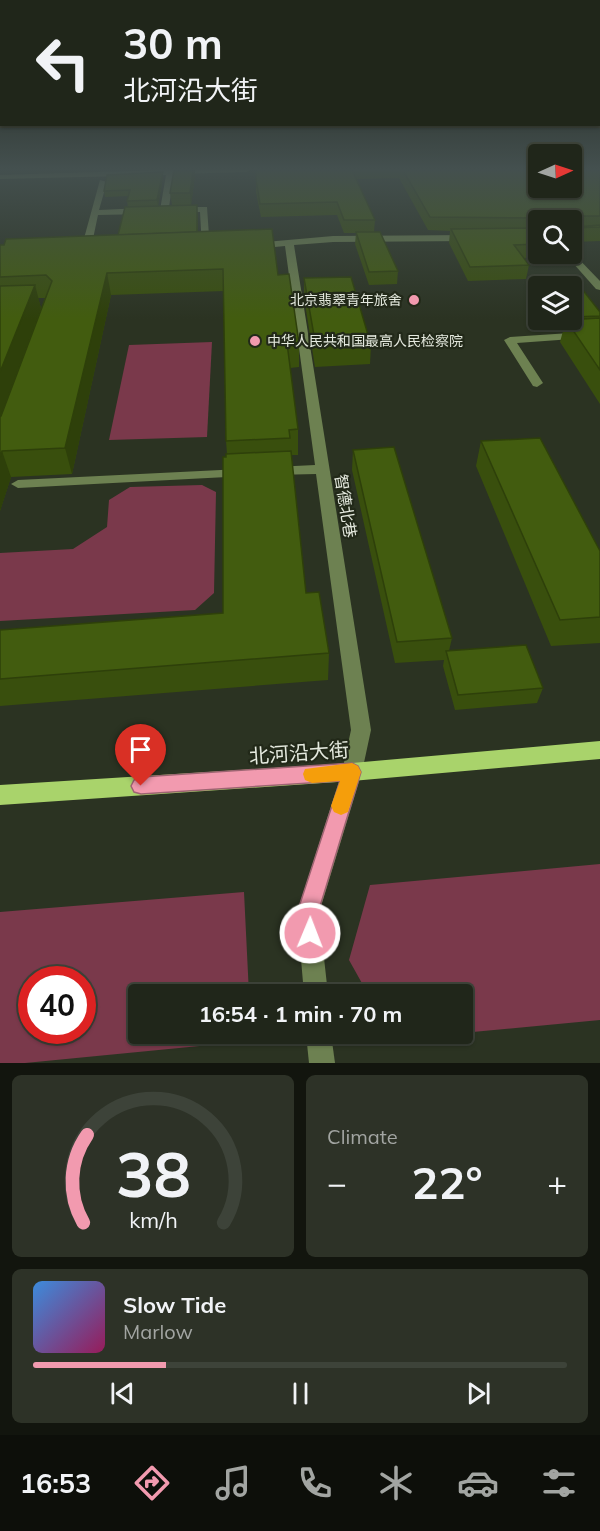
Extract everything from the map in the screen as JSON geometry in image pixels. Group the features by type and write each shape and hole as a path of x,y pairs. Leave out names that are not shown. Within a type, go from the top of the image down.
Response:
{"main road":[{"name":"北河沿大街","path":"0,795 352,772 600,750"}],"street":[{"path":"85,253 93,220"},
{"path":"205,220 207,248"},
{"path":"242,246 356,239 482,237"},
{"name":"智德北巷","path":"289,244 361,730 352,772 308,913 315,984"},
{"path":"196,249 219,248"},
{"path":"74,253 96,253"},
{"path":"579,264 600,287"},
{"path":"537,383 510,340 600,334"},
{"path":"18,484 322,469"},
{"path":"321,1044 322,1063"}],"shaded area":[{"path":"212,342 207,437 109,440 129,345"},
{"path":"202,485 216,492 214,593 195,610 0,621 0,553 73,549 107,527 109,500 130,487"},
{"path":"600,864 600,1020 473,1032 473,984 362,984 349,960 370,885"},
{"path":"244,892 249,984 128,984 128,1044 220,1044 25,1063 0,1063 0,912"}],"building":[{"path":"122,220 197,220 197,232 118,235"},
{"path":"600,225 600,227 582,228"},
{"path":"528,228 528,244 514,245 529,265 470,267 451,229"},
{"name":"中华人民共和国最高人民检察院","path":"272,229 278,275 289,274 299,343 287,343 298,429 289,430 290,438 226,441 223,269 107,273 65,448 2,451 0,457 0,417 52,281 46,275 0,277 0,245 4,245 6,239"},
{"path":"356,232 380,232 398,271 369,272"},
{"path":"351,277 371,345 316,347 304,278"},
{"path":"35,285 0,372 0,286"},
{"path":"582,289 600,312 600,316 582,317"},
{"path":"600,318 600,370 573,330 582,330 582,319"},
{"path":"540,438 600,551 600,617 560,620 481,441"},
{"path":"394,447 452,638 397,642 353,450"},
{"path":"291,451 306,593 319,592 329,653 0,679 0,630 223,613 223,457 226,457 226,454"},
{"path":"526,645 543,688 458,695 446,651"}],"slow traffic":[{"path":"312,774 352,772 341,806"}],"place":[{"name":"北京翡翠青年旅舍","path":"414,300"},
{"name":"中华人民共和国最高人民检察院","path":"255,341"}],"route":[{"path":"141,786 352,772 308,913 310,933"}]}
